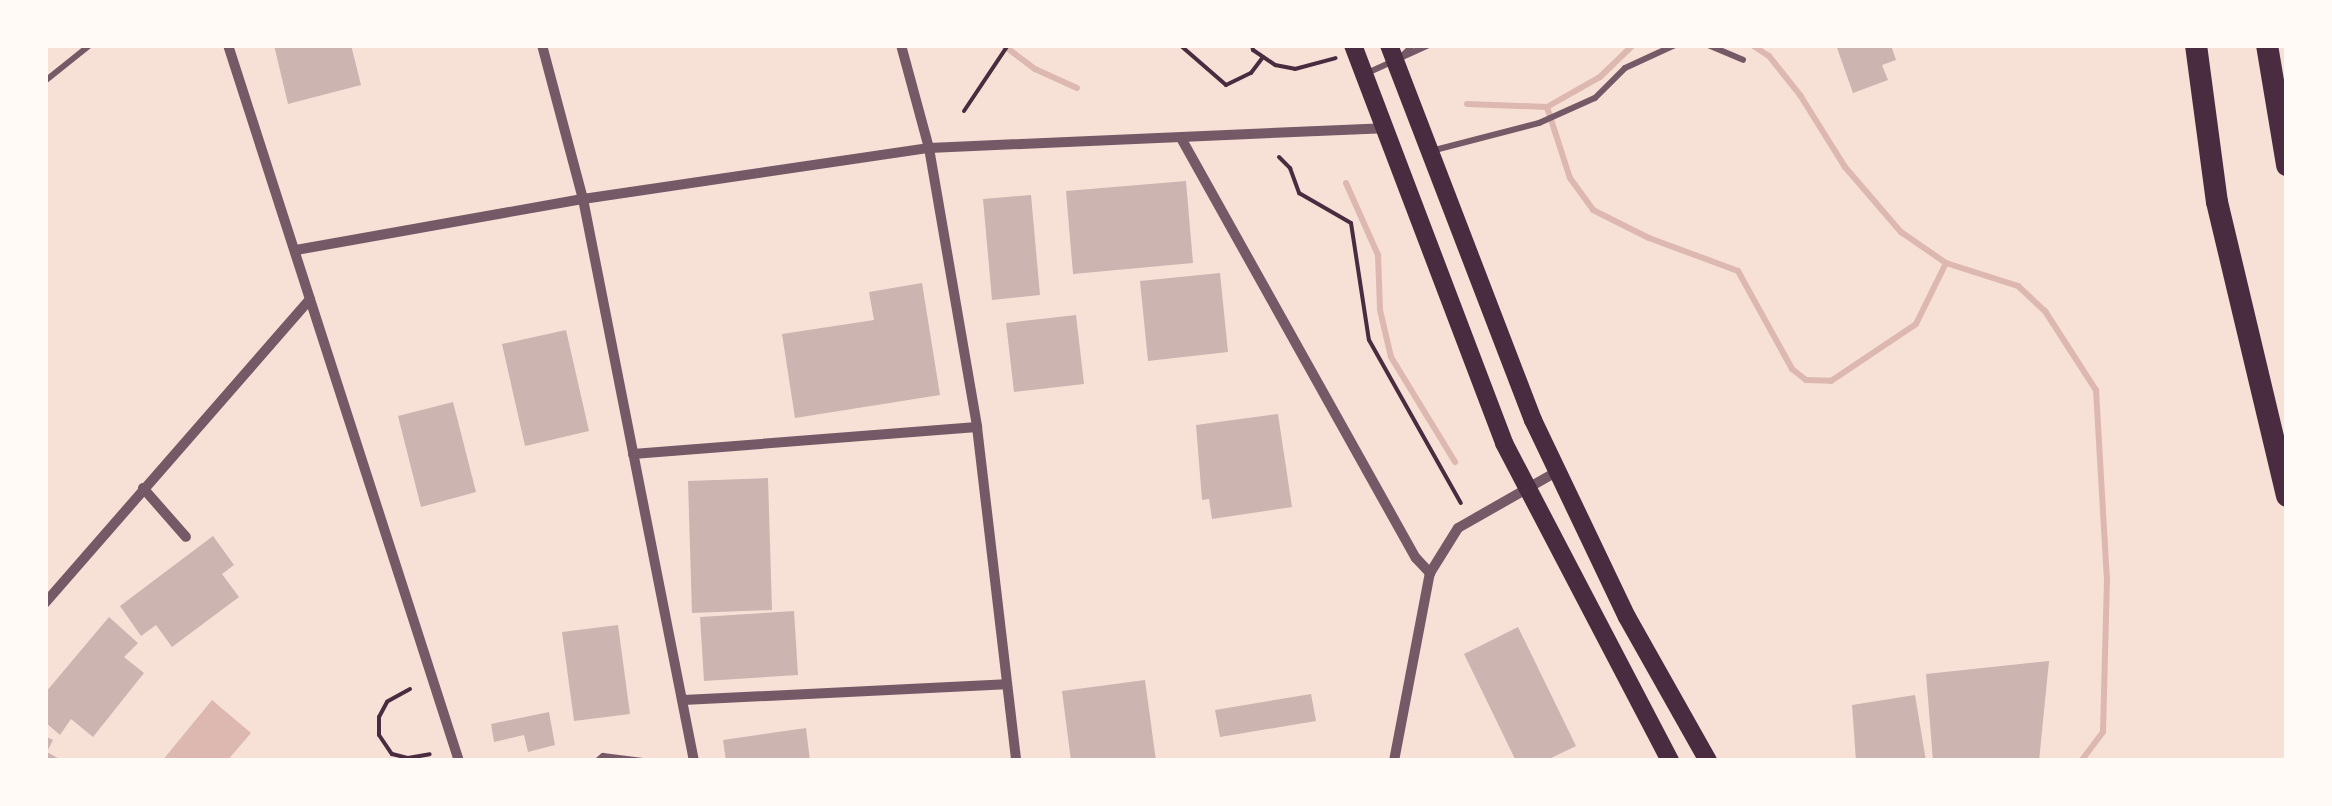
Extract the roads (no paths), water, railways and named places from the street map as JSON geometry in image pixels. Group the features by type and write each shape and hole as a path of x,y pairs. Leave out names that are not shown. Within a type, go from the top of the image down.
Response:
{"highway":[{"path":"2196,45 2216,202 2287,496"},
{"path":"2267,45 2287,165"}],"main road":[{"path":"1348,51 1364,74 1524,487 1670,761"},
{"path":"1392,54 1526,404 1626,617 1708,761"}],"street":[{"path":"228,45 459,761"},
{"path":"542,45 583,200 694,761"},
{"path":"901,45 930,148 977,427 1016,761"},
{"path":"296,250 583,200 930,148 1384,128"},
{"path":"1181,138 1406,541 1430,573"},
{"path":"45,603 310,299"},
{"path":"633,454 977,427"},
{"path":"1394,761 1430,573 1458,528 1558,471"},
{"path":"143,488 186,536"},
{"path":"684,700 1006,684"}],"lane":[{"path":"45,82 90,45"},
{"path":"1364,74 1413,45"},
{"path":"1392,54 1429,45"},
{"path":"1430,152 1540,123 1595,98 1625,68 1675,45"},
{"path":"1708,45 1743,60"},
{"path":"597,761 603,756 643,761"}],"waterway":[{"path":"1003,45 1035,69 1077,88"},
{"path":"1467,104 1547,107 1600,77 1633,45"},
{"path":"1752,45 1769,56 1800,95 1845,167 1901,232 1946,263 2018,286 2045,311 2096,390 2107,579 2103,732 2081,761"},
{"path":"1547,107 1570,178 1593,210 1649,238 1738,271 1792,369 1806,380 1831,381 1916,324 1946,263"},
{"path":"1346,183 1378,255 1380,310 1391,357 1455,462"}]}
